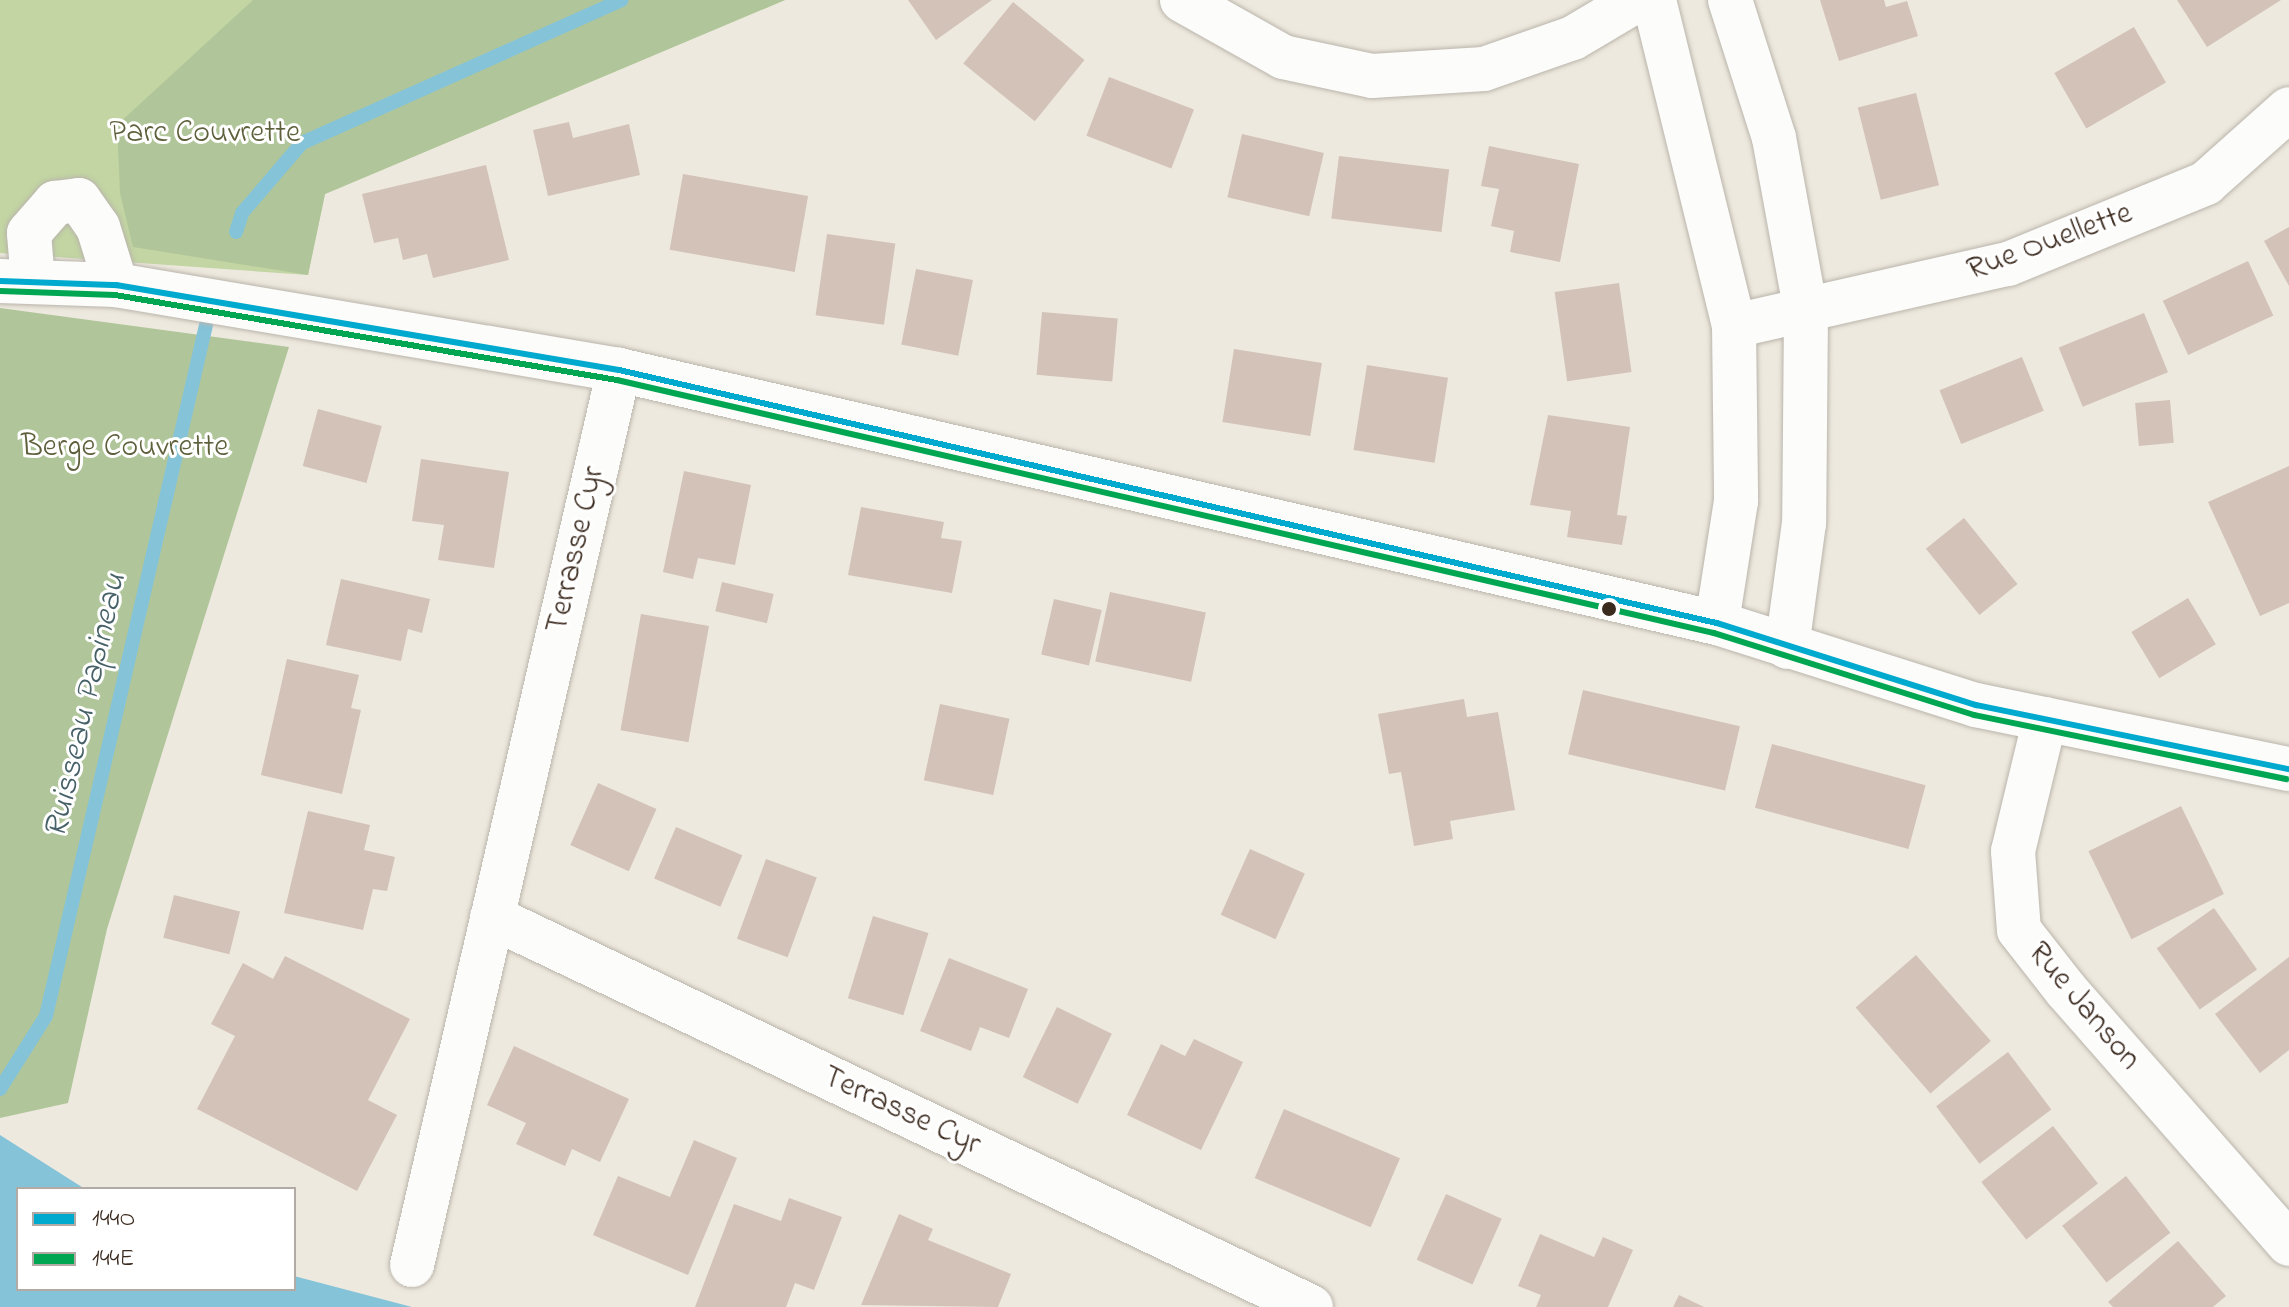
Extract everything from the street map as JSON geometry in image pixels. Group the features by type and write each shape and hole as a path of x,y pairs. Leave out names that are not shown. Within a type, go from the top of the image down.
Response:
{"street":[{"path":"1182,0 1283,57 1372,76 1484,69 1573,38 1637,0"},
{"path":"1654,0 1734,326 1736,501 1717,623"},
{"path":"1730,0 1774,138 1806,313 1804,523 1787,647"},
{"name":"Rue Ouellette","path":"1734,326 1806,313 2008,264 2206,183 2289,109"},
{"path":"116,285 98,227 79,200 55,203 29,233 17,282 116,285 619,370 1717,623 1976,705 2289,769"},
{"name":"Terrasse Cyr","path":"412,1265 619,370"},
{"name":"Rue Janson","path":"2045,719 2013,851 2019,930 2066,990 2289,1244"},
{"name":"Terrasse Cyr","path":"492,917 1311,1307"}],"green space":[{"name":"Parc Couvrette","path":"0,0 785,0 325,194 308,275 0,253"},
{"name":"Parc Couvrette","path":"253,0 785,0 325,194 308,275 133,247 120,193 117,125"},
{"name":"Berge Couvrette","path":"0,308 289,347 107,929 68,1103 0,1118"}],"water":[{"path":"0,1135 82,1187 16,1187 16,1291 296,1291 296,1277 412,1307 0,1307"}],"building":[{"path":"908,0 992,0 936,40"},
{"path":"1820,0 1884,0 1886,7 1907,1 1918,36 1839,61"},
{"path":"2177,0 2281,0 2207,47"},
{"path":"1013,2 1084,60 1035,121 963,63"},
{"path":"2134,27 2166,82 2086,128 2054,73"},
{"path":"1109,77 1194,110 1171,168 1086,136"},
{"path":"1916,93 1939,185 1881,200 1858,108"},
{"path":"569,122 573,138 629,124 640,175 548,196 533,130"},
{"path":"1242,134 1324,153 1309,216 1227,197"},
{"path":"1489,146 1579,164 1560,262 1510,252 1514,231 1491,226 1499,189 1481,186"},
{"path":"1339,156 1449,170 1441,232 1331,219"},
{"path":"486,165 509,260 433,278 427,254 403,260 398,238 374,243 362,194"},
{"path":"683,174 808,196 795,272 670,250"},
{"path":"2289,227 2289,286 2264,241"},
{"path":"827,234 895,244 884,325 816,315"},
{"path":"2248,261 2273,315 2188,355 2163,301"},
{"path":"916,269 973,280 958,356 901,345"},
{"path":"1619,283 1632,372 1567,381 1555,292"},
{"path":"1042,312 1118,319 1112,381 1037,375"},
{"path":"2144,313 2168,372 2083,407 2059,347"},
{"path":"1234,349 1322,363 1310,436 1222,422"},
{"path":"2022,357 2044,411 1961,444 1939,390"},
{"path":"1367,365 1448,378 1435,463 1354,450"},
{"path":"2170,400 2174,443 2139,446 2135,403"},
{"path":"318,409 382,426 366,483 303,466"},
{"path":"1548,415 1630,427 1617,515 1627,516 1622,545 1567,537 1571,511 1530,505"},
{"path":"421,459 509,472 494,568 438,560 444,525 412,521"},
{"path":"2289,466 2289,603 2260,616 2208,502"},
{"path":"684,471 751,485 735,565 698,558 693,579 663,572"},
{"path":"861,507 944,522 941,538 962,541 952,593 848,575"},
{"path":"1964,518 2017,584 1979,615 1926,549"},
{"path":"341,579 430,599 422,633 408,629 401,661 326,645"},
{"path":"722,582 774,594 767,623 715,611"},
{"path":"1110,592 1206,612 1191,682 1095,661"},
{"path":"2188,598 2216,644 2159,678 2131,632"},
{"path":"1054,599 1102,610 1089,666 1041,655"},
{"path":"641,614 709,626 688,742 621,730"},
{"path":"287,659 359,675 351,708 361,710 342,794 261,775"},
{"path":"1583,690 1740,726 1725,791 1568,754"},
{"path":"1464,699 1467,717 1498,712 1515,810 1450,821 1453,839 1414,846 1401,772 1389,774 1378,714"},
{"path":"940,704 1009,719 993,795 924,780"},
{"path":"1772,744 1926,785 1909,849 1755,808"},
{"path":"598,783 656,809 629,871 570,845"},
{"path":"2181,806 2224,894 2131,939 2088,851"},
{"path":"308,811 370,825 364,850 395,857 387,891 373,889 363,930 284,913"},
{"path":"676,827 742,855 720,907 654,879"},
{"path":"1250,849 1305,873 1276,939 1221,915"},
{"path":"766,859 817,877 788,957 737,939"},
{"path":"174,895 240,911 229,954 163,938"},
{"path":"2214,908 2257,969 2200,1010 2157,948"},
{"path":"873,916 928,933 903,1015 848,998"},
{"path":"1916,955 1991,1041 1930,1094 1856,1007"},
{"path":"285,956 410,1019 368,1100 397,1115 357,1191 197,1109 235,1036 211,1024 243,963 273,979"},
{"path":"2289,957 2289,1050 2260,1073 2215,1014"},
{"path":"949,958 1028,989 1009,1038 980,1027 971,1051 920,1031"},
{"path":"1057,1007 1112,1034 1078,1104 1023,1077"},
{"path":"1194,1039 1243,1062 1201,1150 1127,1115 1161,1044 1185,1056"},
{"path":"514,1046 629,1099 600,1162 572,1149 565,1166 516,1144 526,1123 487,1105"},
{"path":"2008,1052 2051,1110 1979,1164 1936,1106"},
{"path":"1284,1109 1400,1158 1371,1227 1255,1178"},
{"path":"2053,1126 2098,1184 2026,1240 1981,1182"},
{"path":"694,1140 737,1158 688,1275 593,1235 618,1176 670,1197"},
{"path":"2126,1176 2170,1233 2106,1283 2062,1226"},
{"path":"1446,1194 1502,1219 1472,1285 1417,1260"},
{"path":"789,1198 842,1217 814,1290 795,1283 786,1307 695,1307 734,1204 781,1221"},
{"path":"899,1214 933,1229 928,1240 1011,1274 998,1307 861,1305"},
{"path":"1540,1234 1594,1257 1603,1237 1633,1250 1608,1307 1536,1307 1541,1295 1518,1286"},
{"path":"2178,1241 2226,1296 2213,1307 2113,1307 2108,1302"},
{"path":"1679,1295 1704,1307 1673,1307"}],"waterway":[{"name":"Ruisseau Papineau","path":"236,232 242,213 302,143 622,0"},
{"name":"Ruisseau Papineau","path":"0,1089 46,1016 206,325"}],"transit line":[{"name":"144O","path":"0,281 116,285 619,370 1717,623 1976,705 2289,769"},
{"name":"144E","path":"0,291 115,295 617,380 1714,633 1974,715 2287,779"}]}
